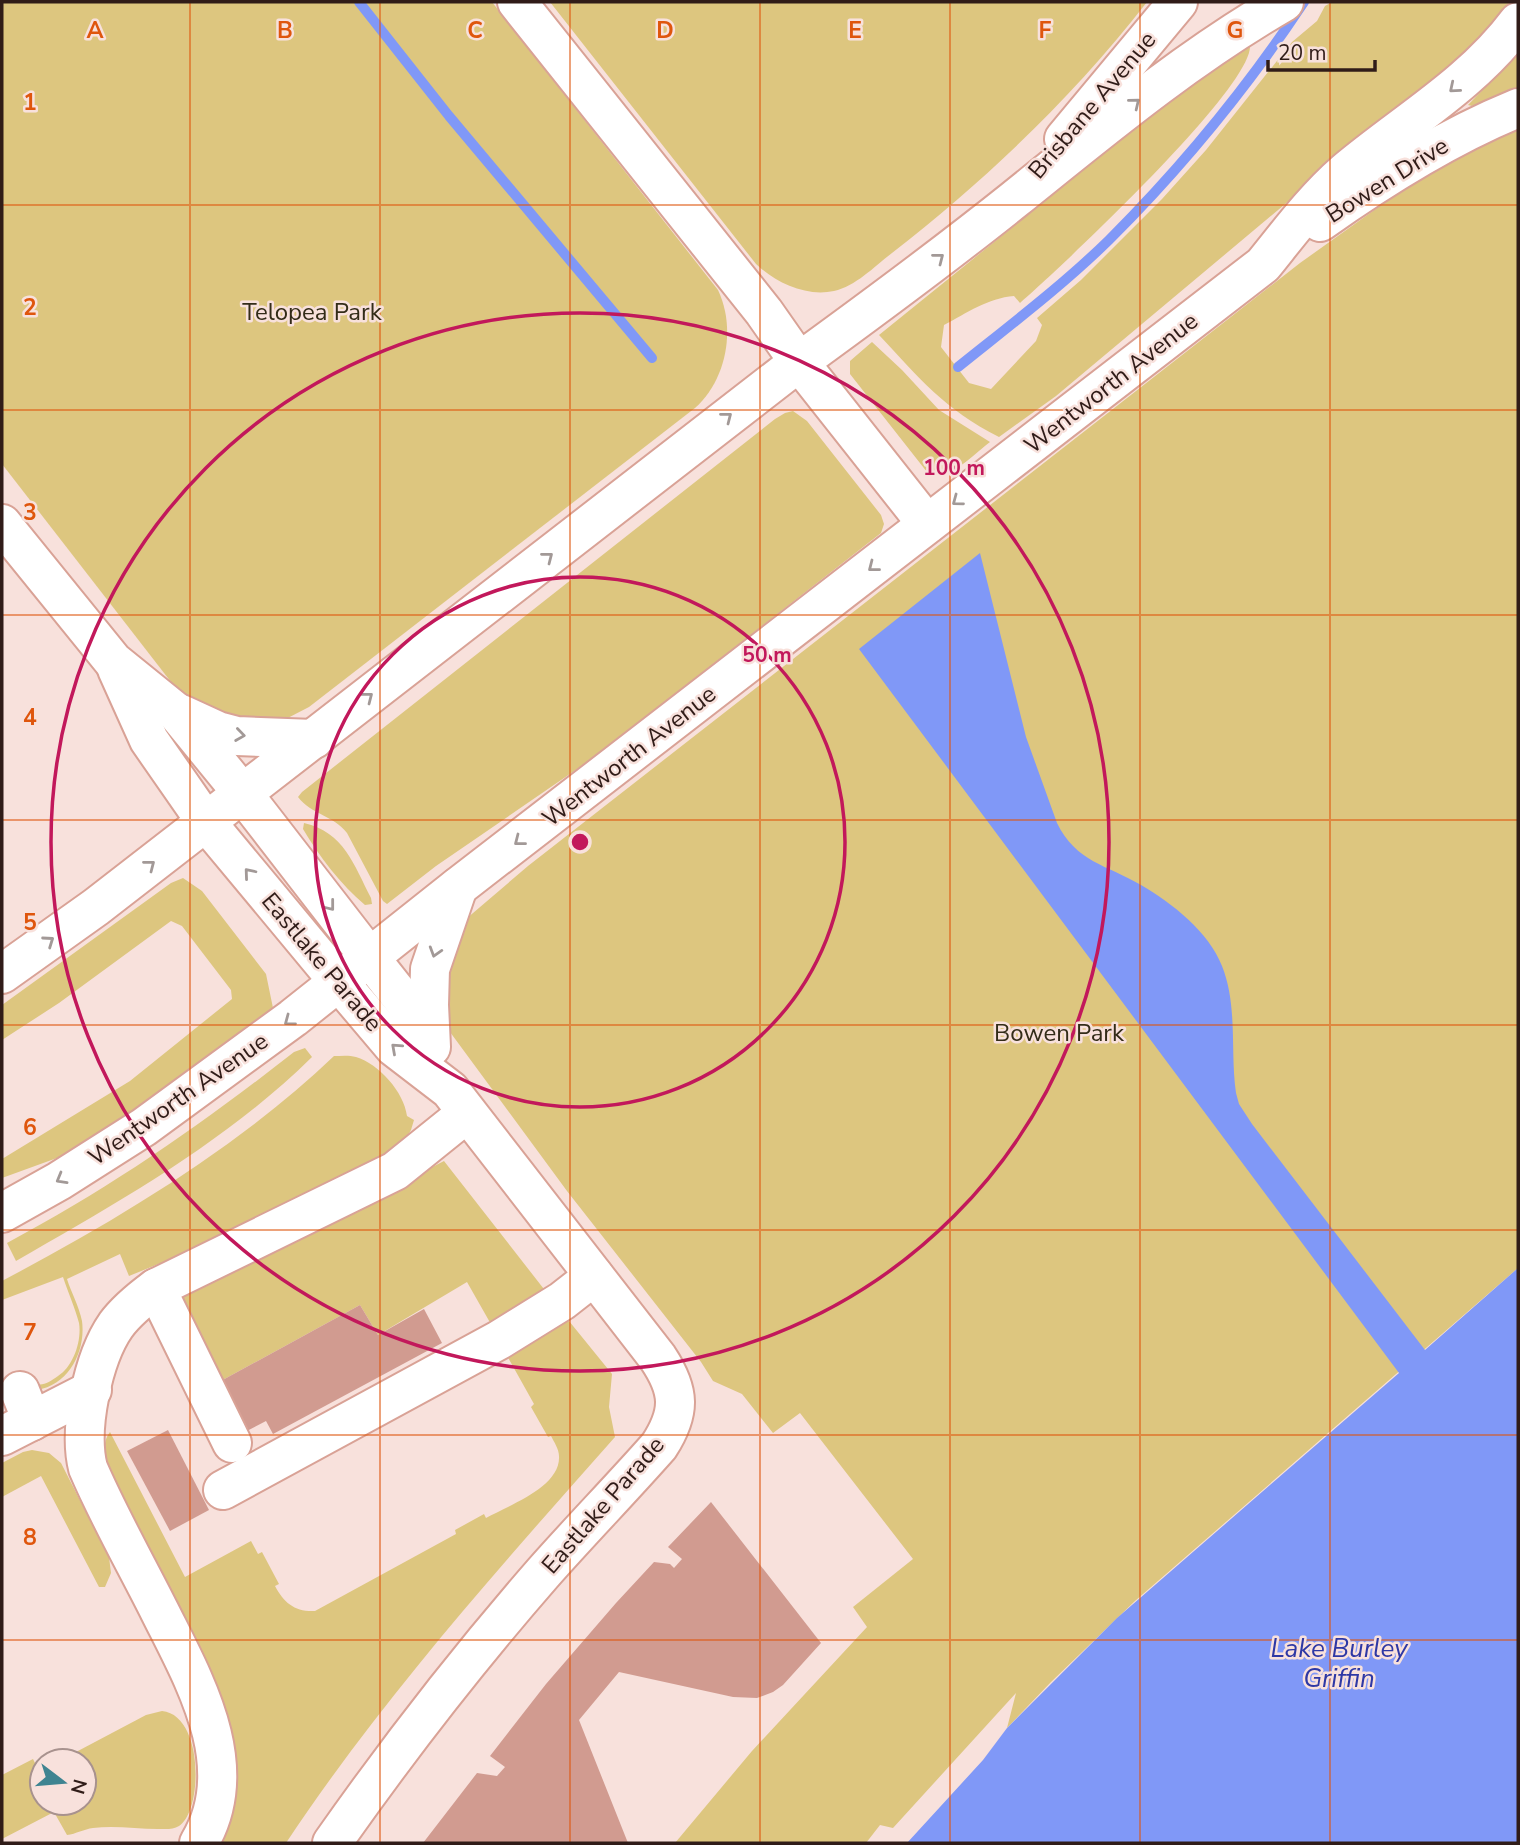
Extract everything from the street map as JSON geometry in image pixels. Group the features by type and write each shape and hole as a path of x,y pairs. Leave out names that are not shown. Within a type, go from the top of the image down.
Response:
{"main road":[{"path":"517,2 764,312 799,362 927,524"},
{"name":"Brisbane Avenue","path":"1005,207 1178,2"},
{"path":"2,974 96,907 243,794 799,362 1005,207 1158,84 1276,6"},
{"name":"Wentworth Avenue","path":"2,1213 59,1181 165,1112 339,982 458,887 1263,265 1335,181 1457,86 1491,54 1518,22"},
{"name":"Bowen Drive","path":"1263,265 1346,203 1390,175 1461,134 1518,108"},
{"path":"2,524 113,661 176,712 243,794"},
{"path":"113,661 149,740 206,822"},
{"path":"176,712 218,731 237,736 314,739"},
{"name":"Eastlake Parade","path":"243,794 412,1011 458,1102"},
{"name":"Eastlake Parade","path":"206,822 394,1047 458,1102 658,1358 673,1384 676,1400 669,1429 659,1446 543,1573 464,1667 332,1843"},
{"name":"Eastlake Parade","path":"431,1047 430,969 458,887"},
{"path":"199,1843 210,1819 215,1791 217,1766 211,1729 190,1672 88,1468 85,1432 100,1360 112,1331 139,1300 156,1287 395,1171 458,1102"},
{"path":"223,1490 499,1340 562,1301 594,1276"},
{"path":"156,1287 232,1443"},
{"path":"18,1416 92,1390"}],"green space":[{"name":"Telopea Park","path":"2,2 492,2 718,290 727,336 721,368 715,383 695,408 309,707 280,722 214,718 178,691 2,464"},
{"path":"550,2 1147,2 1090,71 1027,135 961,196 850,285 834,291 813,292 792,287 756,264"},
{"path":"1332,2 1510,2 1481,40 1056,396 999,437 948,404 920,379 879,335 1213,65 1250,45 1243,67 1189,136 1111,218 1041,284 1020,303 1014,296 1004,297 944,325 941,347 969,383 991,389 1036,341 1042,325 1037,318 1081,280 1162,199 1206,150 1292,42 1317,21 1325,6"},
{"path":"1518,53 1518,88 1472,106 1468,105"},
{"name":"Bowen Park","path":"1518,130 1518,1268 1135,1601 1007,1728 1016,1693 893,1828 880,1825 866,1843 675,1843 752,1751 867,1627 853,1607 913,1559 800,1413 773,1433 742,1394 713,1381 567,1191 450,1032 438,1003 466,919 528,866 1300,263 1408,186 1455,158"},
{"path":"872,342 939,410 990,442 952,471 935,475 927,472 850,374 850,361"},
{"path":"793,411 807,421 881,515 884,524 881,533 596,756 436,866 387,904 383,901 347,833 335,822 304,803 298,797 302,792 775,419"},
{"path":"304,823 318,827 338,842 353,862 372,904 365,905 356,897 323,860 303,829"},
{"path":"183,878 202,891 266,974 273,1008 108,1129 57,1158 2,1178 2,1159 130,1081 232,999 231,990 182,926 171,921 59,1003 2,1040 2,1005 171,883"},
{"path":"305,1048 312,1057 244,1116 208,1143 133,1193 16,1261 7,1243 119,1177 225,1105 294,1052"},
{"path":"334,1056 353,1056 365,1061 381,1072 396,1089 407,1116 414,1120 401,1147 205,1245 129,1276 120,1254 67,1279 82,1321 81,1344 73,1365 66,1374 48,1387 37,1390 33,1383 43,1384 52,1380 63,1372 72,1360 79,1338 79,1323 63,1277 2,1300 2,1281 89,1233 176,1180 258,1121"},
{"path":"444,1161 547,1293 492,1326 467,1282 378,1335 360,1305 219,1382 181,1303 184,1295"},
{"path":"569,1321 612,1374 609,1407 615,1437 443,1634 362,1736 286,1843 215,1843 223,1823 105,1460 105,1442 110,1432 185,1577 251,1541 258,1554 262,1552 279,1584 275,1586 282,1597 296,1608 315,1611 456,1534 455,1530 484,1514 486,1518 520,1501 552,1477 559,1456 557,1448 531,1407 534,1404 505,1352 548,1328"},
{"path":"32,1450 49,1453 61,1463 109,1557 111,1573 105,1587 99,1587 41,1476 2,1497 2,1463"},
{"path":"162,1711 176,1716 186,1729 195,1764 195,1784 187,1817 174,1828 101,1827 67,1835 57,1817 98,1817 98,1747 85,1747 146,1715"},
{"path":"28,1762 28,1817 44,1817 2,1839 2,1775"}],"water":[{"name":"Lake Burley Griffin","path":"980,553 1026,737 1057,823 1073,846 1083,854 1165,900 1199,930 1216,953 1230,997 1236,1093 1239,1104 1252,1124 1425,1350 1518,1268 1518,1843 907,1843 983,1760 1007,1728 1117,1618 1399,1373 859,649"}],"building":[{"path":"360,1305 378,1335 424,1309 442,1343 273,1434 266,1421 245,1432 219,1382"},
{"path":"168,1430 209,1510 170,1531 127,1451"},
{"path":"711,1502 821,1643 783,1685 757,1698 733,1697 619,1672 579,1720 628,1843 423,1843 477,1773 497,1776 505,1767 490,1756 546,1684 616,1603 654,1562 670,1564 674,1568 682,1559 668,1547"}],"waterway":[{"path":"359,2 449,116 652,358"},
{"path":"958,367 1073,273 1136,212 1188,155 1236,96 1304,2"}]}
